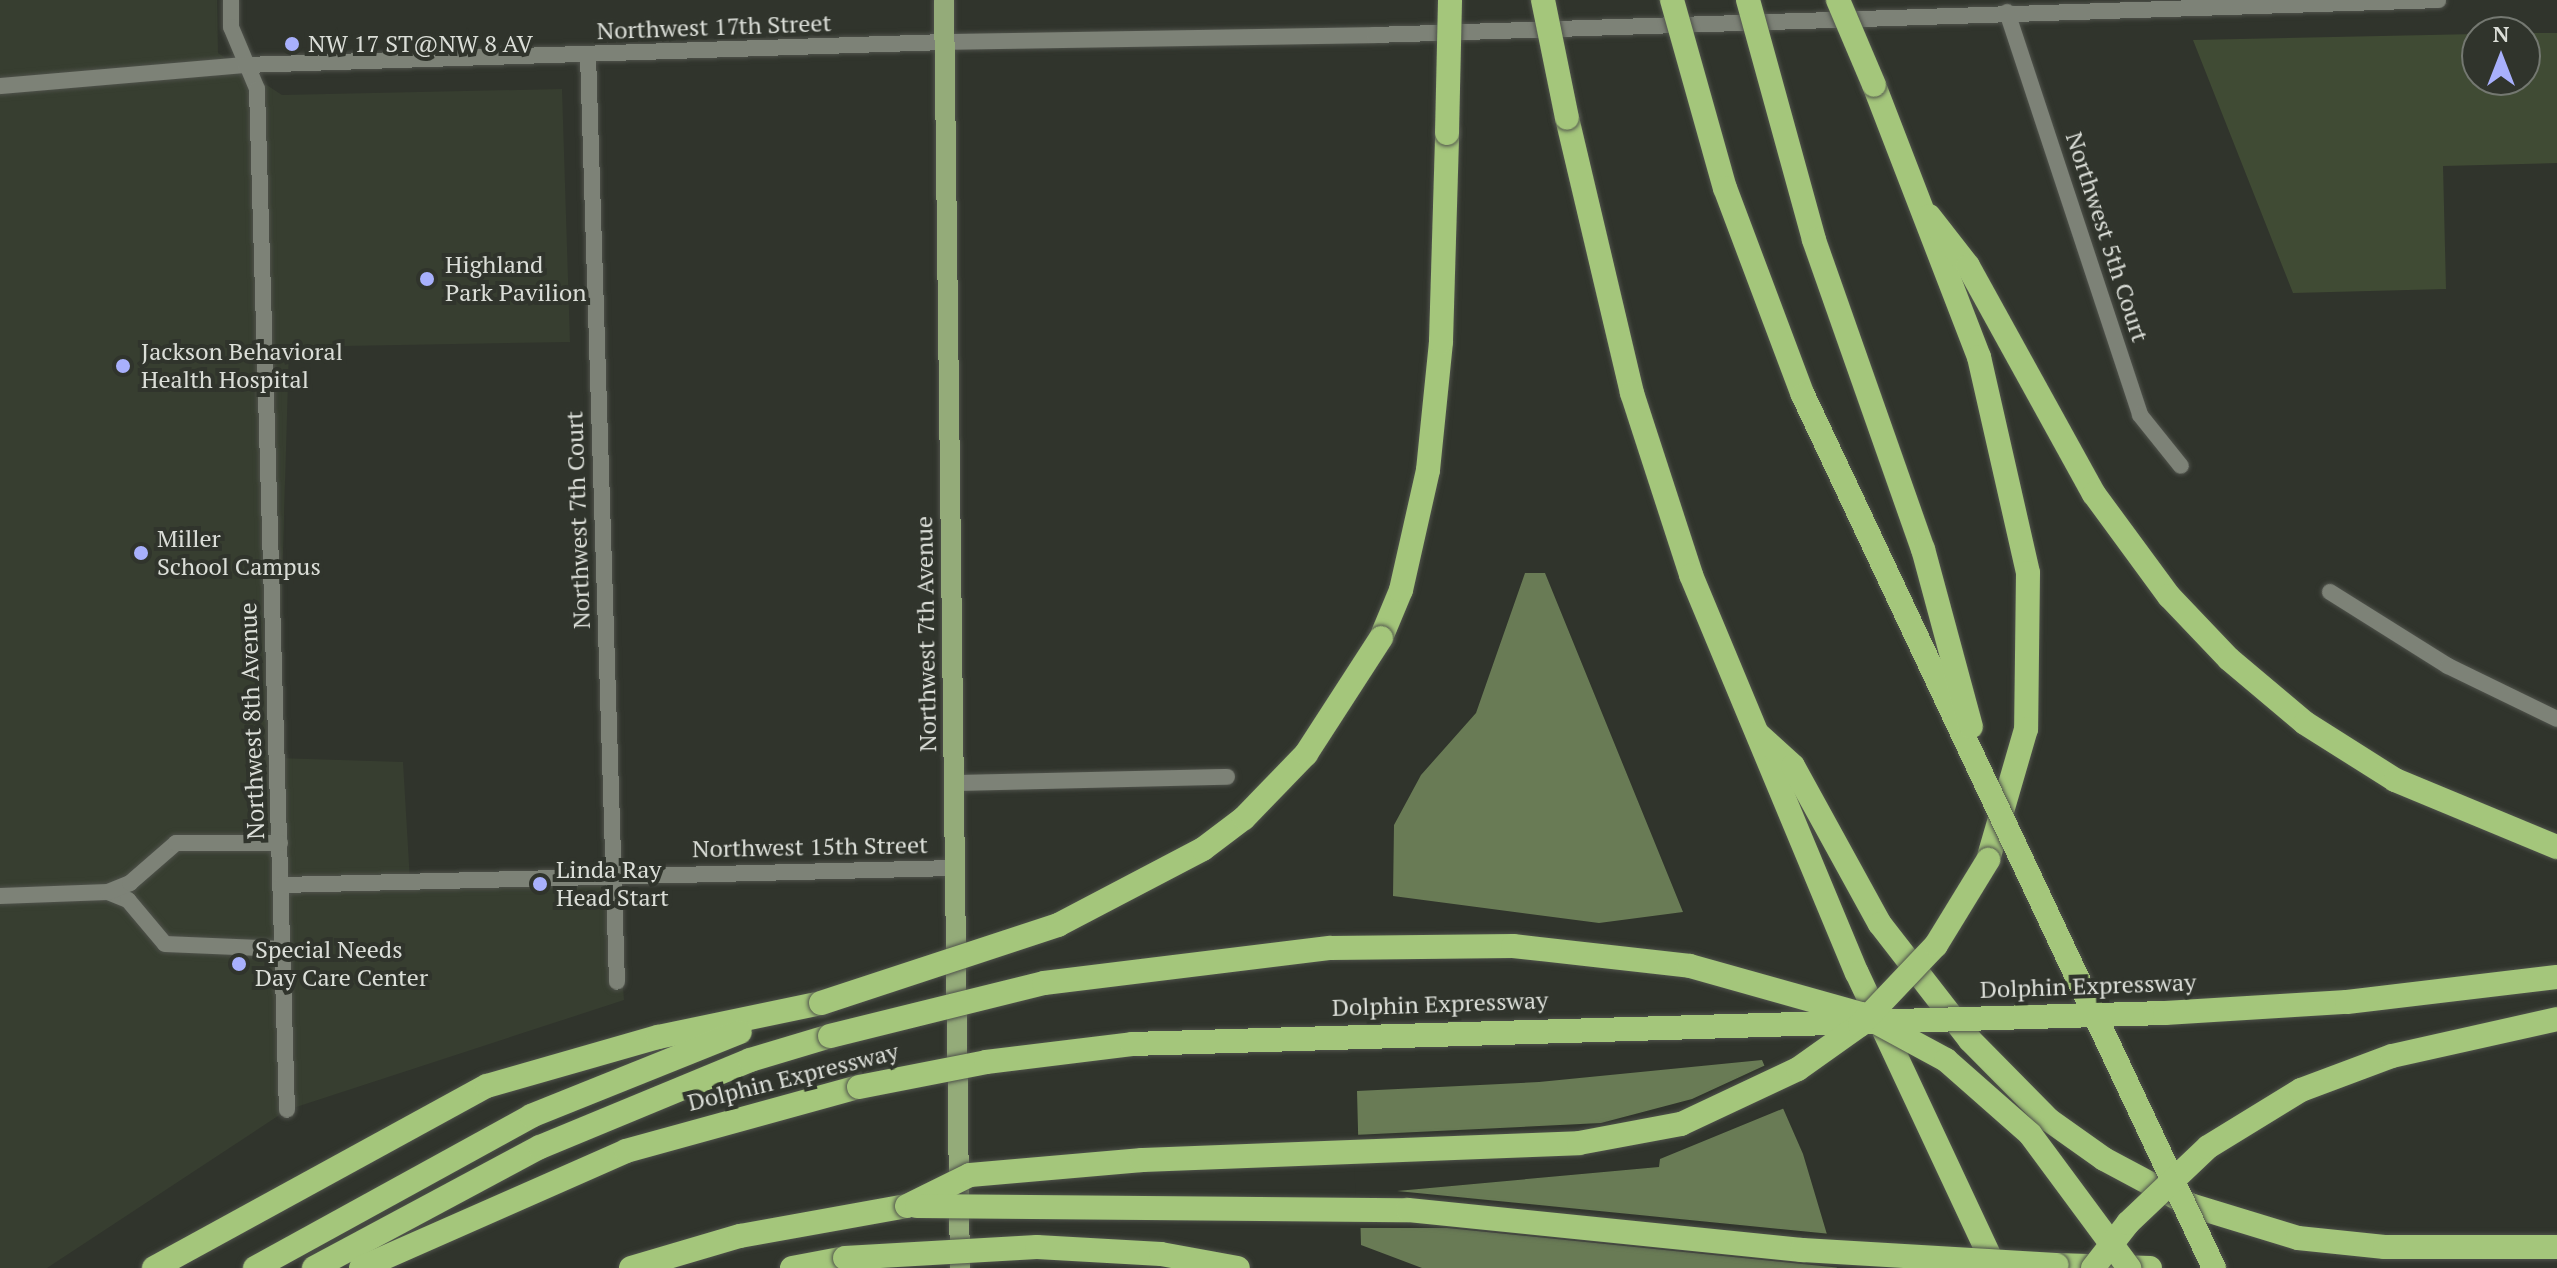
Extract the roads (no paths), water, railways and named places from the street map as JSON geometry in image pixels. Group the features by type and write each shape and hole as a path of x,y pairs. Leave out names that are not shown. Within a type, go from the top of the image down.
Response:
{"highway":[{"path":"255,1268 531,1116 821,1003 1058,925 1203,849 1244,818 1306,754 1381,638 1401,590 1428,470 1441,341 1450,0"},
{"path":"1543,0 1567,118 1632,393 1691,575 1753,730 1857,973 1995,1268"},
{"path":"1672,0 1725,188 1798,383 2214,1268"},
{"path":"1748,0 1841,326 1923,549 1983,772"},
{"path":"907,1206 970,1175 1047,1167 1517,1147 1627,1136 1719,1110 1798,1069 1902,987 1988,860 2026,729 2028,573 1996,412 1929,216 1838,0"},
{"path":"1929,216 1968,266 2094,494 2169,596 2229,659 2305,723 2395,780 2557,847"},
{"path":"1753,730 1793,766 1880,924 1970,1040 2049,1120 2104,1159 2190,1205 2298,1238 2385,1247 2557,1247"},
{"path":"314,1268 443,1195 627,1108 830,1036 1058,981 1331,948 1513,946 1690,966 1861,1014 1946,1060 2030,1134 2129,1268"},
{"name":"Dolphin Expressway","path":"361,1268 626,1151 859,1087 986,1062 1132,1044 2165,1013 2347,1002 2557,977"},
{"path":"154,1268 487,1086 658,1037 821,1003"},
{"path":"2093,1268 2156,1194 2208,1147 2301,1090 2392,1056 2557,1019"},
{"path":"631,1268 840,1215 907,1206 1408,1210 1802,1250 2150,1268"},
{"path":"792,1268 845,1258 1050,1247 1161,1254 1238,1268"}],"main road":[{"name":"Northwest 7th Avenue","path":"944,0 960,1268"}],"street":[{"name":"Northwest 8th Avenue","path":"231,0 231,27 257,89 287,1110"},
{"name":"Northwest 17th Street","path":"0,86 245,65 944,42 1374,35 2308,1 2438,0"},
{"name":"Northwest 5th Court","path":"2007,12 2140,415 2181,466"},
{"name":"Northwest 7th Court","path":"588,55 617,982"},
{"path":"2330,592 2448,666 2557,719"},
{"path":"954,783 1227,777"},
{"path":"0,896 108,892 130,883 176,843 280,843"},
{"name":"Northwest 15th Street","path":"282,885 955,868"},
{"path":"108,892 128,900 165,944 284,949"}],"place":[{"name":"NW 17 ST@NW 8 AV","path":"292,44"},
{"name":"Highland Park Pavilion","path":"427,279"},
{"name":"Jackson Behavioral Health Hospital","path":"123,366"},
{"name":"Miller School Campus","path":"141,553"},
{"name":"Linda Ray Head Start","path":"540,884"},
{"name":"Special Needs Day Care Center","path":"239,964"}]}
